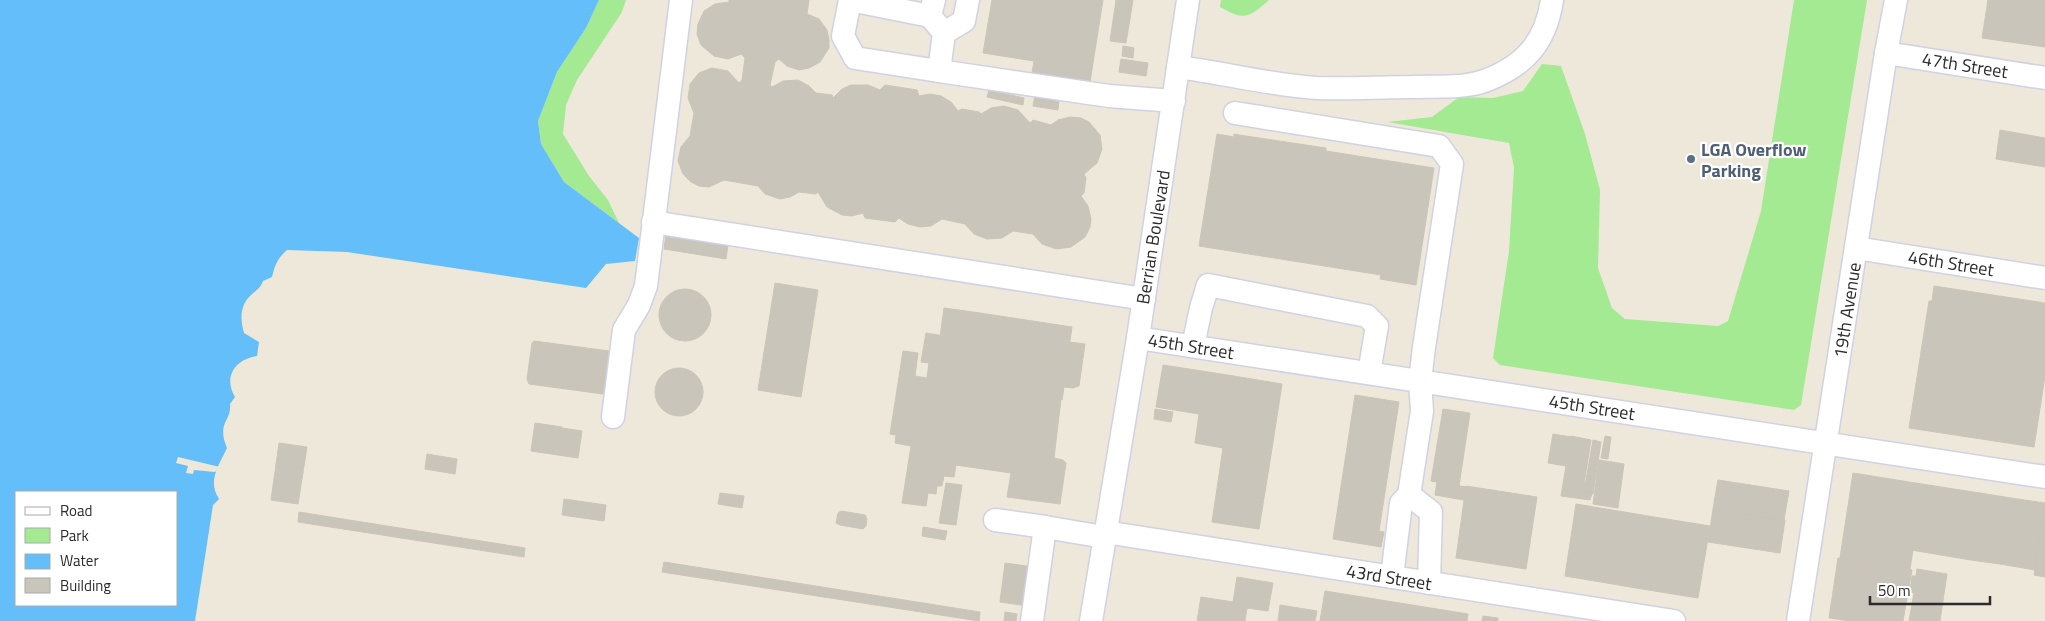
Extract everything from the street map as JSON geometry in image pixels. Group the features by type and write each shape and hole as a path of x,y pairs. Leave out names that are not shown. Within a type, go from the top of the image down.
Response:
{"street":[{"path":"613,417 624,330 639,305 646,286 681,0"},
{"path":"939,72 944,33 932,8 850,0 843,36 855,58 939,72 1109,96 1174,101"},
{"path":"944,33 964,21 968,0"},
{"name":"Berrian Boulevard","path":"1090,621 1138,338 1188,0"},
{"path":"1178,67 1317,88 1475,84 1509,70 1529,54 1544,32 1552,0"},
{"name":"19th Avenue","path":"1798,621 1886,53 1896,0"},
{"name":"47th Street","path":"1886,53 2045,78"},
{"path":"1235,112 1439,146 1452,164 1420,380 1422,410 1409,494 1401,503 1392,577"},
{"path":"653,222 1144,298"},
{"name":"46th Street","path":"1856,248 2045,278"},
{"path":"1193,346 1200,308 1208,285 1368,316 1377,326 1369,373"},
{"name":"45th Street","path":"1138,338 1827,442 2045,477"},
{"path":"1409,494 1432,512 1429,583"},
{"name":"43rd Street","path":"995,520 1104,534 1674,621"},
{"path":"1032,621 1045,527"}],"green space":[{"path":"599,0 626,0 622,12 577,80 566,105 563,134 589,176 608,200 619,223 564,182 541,144 538,121 557,72 586,28"},
{"path":"1221,0 1269,0 1251,14 1241,16 1220,7"},
{"path":"1794,0 1867,0 1801,405 1794,410 1500,365 1493,358 1509,251 1514,168 1509,143 1387,122 1432,117 1459,97 1493,98 1523,91 1542,64 1561,66 1585,134 1600,190 1598,268 1612,308 1625,319 1718,326 1728,321 1761,211"}],"water":[{"path":"0,0 599,0 586,28 557,72 538,121 541,144 564,182 639,238 635,261 606,264 586,288 347,252 287,250 277,262 272,277 263,281 244,304 243,308 242,323 244,333 259,342 257,356 237,365 231,376 230,383 235,397 230,404 223,433 227,448 214,479 214,486 219,499 213,505 195,621 0,621"}],"pier":[{"path":"178,457 220,467 215,472 194,470 193,474 186,473 188,466 176,463"}],"building":[{"path":"729,0 809,0 807,14 819,19 827,30 829,48 820,62 809,68 799,70 787,66 779,59 775,62 770,85 772,87 783,81 798,80 809,86 816,93 832,95 833,98 842,89 851,85 868,85 880,90 885,85 917,90 919,96 930,94 941,96 951,102 958,111 962,109 981,114 991,108 1004,106 1018,110 1030,123 1033,120 1051,125 1058,120 1070,117 1081,118 1089,122 1100,135 1102,149 1097,163 1084,174 1086,178 1084,193 1081,196 1088,206 1091,219 1090,227 1085,237 1071,247 1056,249 1042,244 1033,234 1013,231 1002,238 987,239 974,234 965,224 942,219 931,226 920,227 908,224 899,218 895,222 865,218 863,213 852,216 842,215 827,207 818,192 816,194 799,192 790,197 780,199 765,194 758,186 724,180 709,187 699,186 691,182 683,174 678,161 681,147 690,136 694,113 688,98 690,84 699,73 712,68 728,71 739,83 742,80 745,58 741,54 728,59 714,56 701,45 697,34 698,24 704,11 715,4 729,2"},
{"path":"992,0 1103,0 1090,82 1032,73 1034,61 983,53"},
{"path":"1116,0 1133,0 1126,43 1110,41"},
{"path":"1988,0 2045,0 2045,47 1982,38"},
{"path":"1123,46 1134,48 1133,58 1122,56"},
{"path":"1121,59 1148,63 1146,76 1119,72"},
{"path":"989,90 1024,98 1023,105 987,97"},
{"path":"1035,95 1059,99 1058,110 1033,106"},
{"path":"2000,130 2045,138 2045,167 1996,159"},
{"path":"1217,134 1234,137 1234,134 1326,148 1326,151 1434,168 1416,285 1380,279 1381,275 1199,246"},
{"path":"666,235 728,245 726,259 664,249"},
{"path":"775,283 818,290 801,397 758,390"},
{"path":"1934,286 2045,303 2045,376 2034,447 1909,428 1929,301 1932,301"},
{"path":"680,289 690,289 704,296 711,310 711,320 704,334 690,341 680,341 670,337 663,330 659,320 659,310 663,300 670,293"},
{"path":"944,308 980,313 974,354 1066,367 1069,342 1085,344 1079,386 1073,388 1064,387 1061,399 1054,458 1063,460 1066,463 1060,504 1007,497 1011,473 956,465 954,477 944,476 942,486 937,486 936,494 928,493 926,506 902,503 911,446 895,443 896,435 890,434 903,351 918,353 915,376 927,378 929,363 921,362 926,333 939,335 940,337"},
{"path":"980,313 1072,327 1066,367 974,354"},
{"path":"534,341 609,351 603,394 529,384 527,379 532,343"},
{"path":"1163,365 1234,376 1223,448 1195,443 1199,414 1156,407"},
{"path":"674,368 684,368 696,375 703,387 703,397 696,409 684,416 674,416 666,412 659,405 655,397 655,387 659,379 666,372"},
{"path":"1234,376 1282,384 1271,455 1223,448"},
{"path":"1355,395 1399,402 1379,531 1384,532 1381,547 1333,539"},
{"path":"1155,409 1173,412 1171,422 1154,419"},
{"path":"1443,409 1470,413 1459,486 1431,481"},
{"path":"535,423 562,427 558,455 531,451"},
{"path":"562,428 582,431 578,458 558,455"},
{"path":"1553,434 1571,437 1566,466 1548,463"},
{"path":"1571,436 1591,440 1584,484 1586,484 1584,492 1592,493 1590,500 1561,496"},
{"path":"1605,436 1611,437 1608,459 1601,458"},
{"path":"1593,440 1601,442 1593,494 1584,492"},
{"path":"279,443 307,447 298,504 271,500"},
{"path":"1223,448 1271,455 1259,529 1212,522"},
{"path":"427,454 457,459 455,474 425,469"},
{"path":"1599,460 1624,464 1618,508 1593,504"},
{"path":"1853,473 1928,485 1917,551 1913,550 1910,569 1840,558"},
{"path":"1718,480 1789,491 1784,520 1713,509"},
{"path":"1437,482 1466,487 1464,500 1435,495"},
{"path":"946,483 962,485 956,525 939,523"},
{"path":"1928,485 1980,493 1978,504 1982,505 1971,560 1917,551"},
{"path":"1466,486 1537,497 1526,569 1456,558"},
{"path":"720,493 744,496 742,508 718,504"},
{"path":"1980,493 2011,498 2000,564 1971,560 1982,505 1978,504"},
{"path":"2011,498 2045,503 2035,570 2000,564"},
{"path":"564,499 606,505 604,521 562,515"},
{"path":"2045,503 2045,577 2034,575"},
{"path":"1576,504 1612,510 1601,582 1565,576"},
{"path":"1713,509 1785,520 1780,553 1708,542"},
{"path":"1612,510 1648,516 1636,588 1601,582"},
{"path":"841,511 865,515 867,519 866,526 863,529 836,523 838,513"},
{"path":"299,512 525,548 524,557 298,522"},
{"path":"1648,516 1679,521 1667,593 1636,588"},
{"path":"1679,521 1710,526 1698,598 1667,593"},
{"path":"923,527 947,531 945,540 922,536"},
{"path":"1838,558 1912,570 1903,621 1850,621 1829,618"},
{"path":"664,562 980,612 979,621 662,572"},
{"path":"1005,563 1034,567 1028,606 1000,602"},
{"path":"1917,569 1947,574 1940,621 1909,621 1914,593 1910,592 1912,576 1916,576"},
{"path":"1237,577 1273,583 1268,611 1247,608 1245,621 1230,621"},
{"path":"1325,591 1468,614 1467,621 1320,621"},
{"path":"1201,597 1233,602 1230,621 1197,621"},
{"path":"1280,605 1317,611 1315,621 1278,621"},
{"path":"1005,612 1017,614 1016,621 1004,621"},
{"path":"1483,616 1498,618 1498,621 1482,621"}],"place":[{"name":"LGA Overflow Parking","path":"1691,159"}]}
